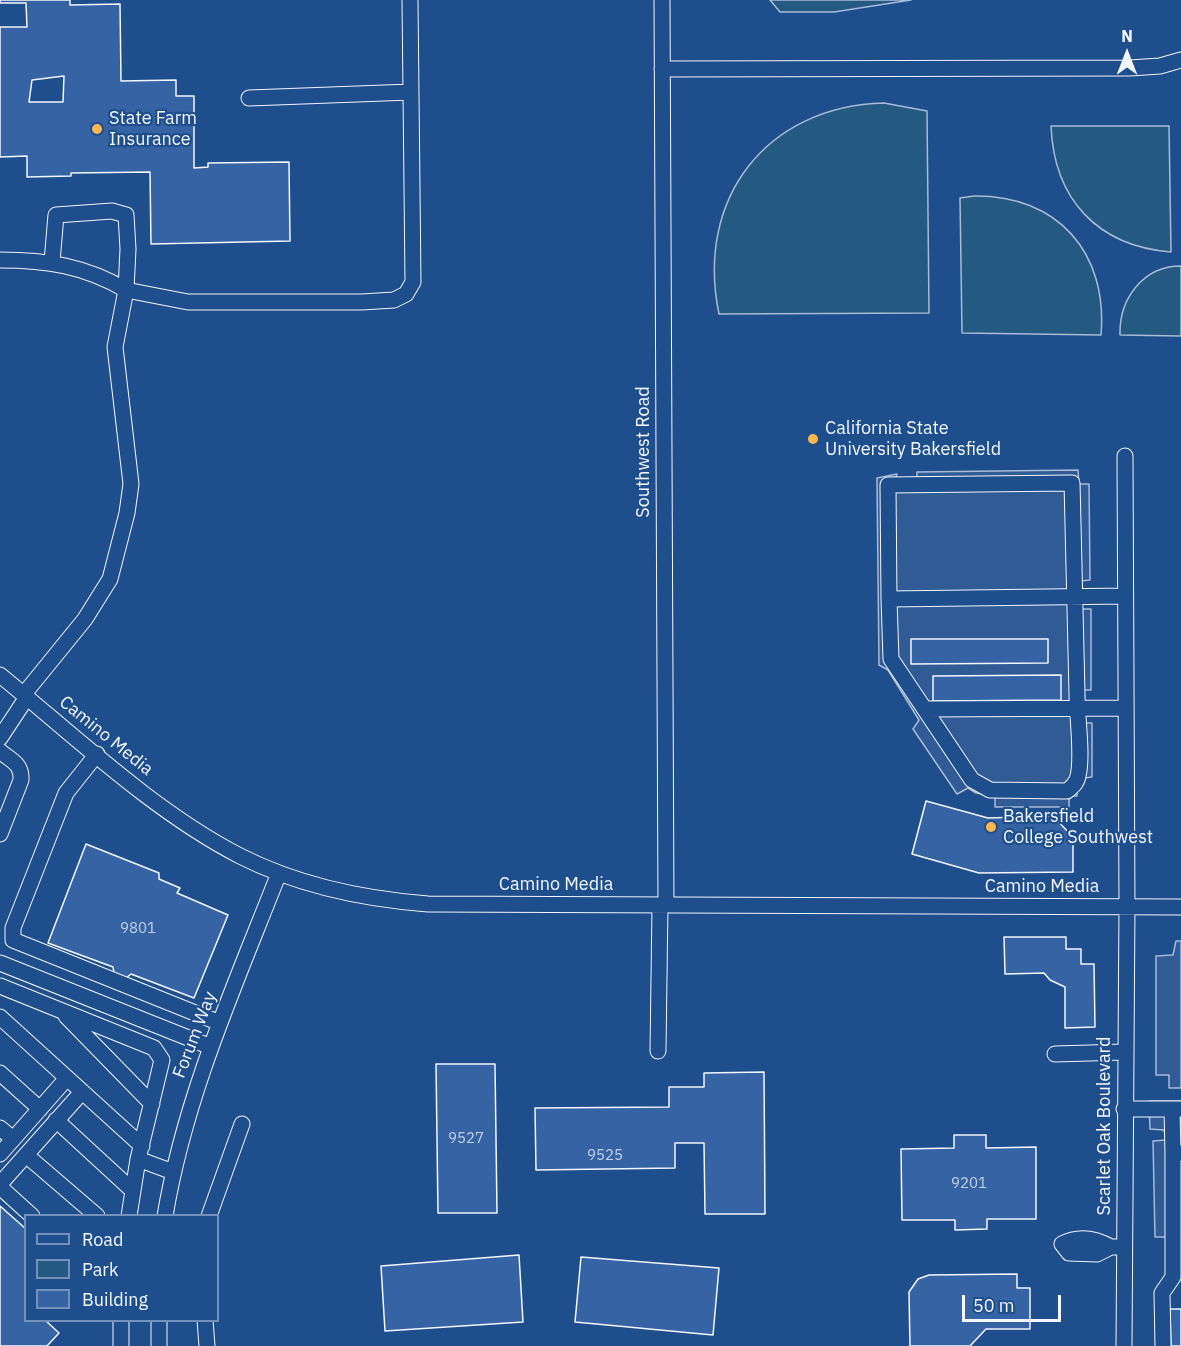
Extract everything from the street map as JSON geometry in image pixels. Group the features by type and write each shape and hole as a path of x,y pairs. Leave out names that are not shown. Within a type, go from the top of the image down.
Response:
{"street":[{"path":"0,260 52,262 100,275 126,290 188,302 362,302 394,300 406,294 413,282 410,0"},
{"name":"Southwest Road","path":"658,1051 663,905 662,0"},
{"path":"662,69 1130,68 1160,66 1181,60"},
{"path":"249,98 411,92"},
{"path":"0,738 25,695 85,619 110,579 127,513 131,484 115,347 126,290 128,249 126,215 112,211 56,214 52,262"},
{"name":"Scarlet Oak Boulevard","path":"1124,1346 1118,1247 1124,1109 1127,906 1125,456"},
{"path":"1072,483 1075,596 1078,776 1067,791 999,791 980,786 972,780 891,658 888,485 1072,483"},
{"path":"889,599 1125,596"},
{"name":"Camino Media","path":"0,675 179,819 242,856 279,873 356,895 396,902 1181,906"},
{"path":"925,709 1126,708"},
{"path":"0,752 19,765 22,771 21,780 0,834"},
{"path":"97,754 66,793 13,928 13,940 220,1023"},
{"name":"Forum Way","path":"165,1214 173,1172 196,1087 279,873"},
{"path":"0,963 211,1047"},
{"path":"0,987 154,1048 162,1060 132,1190 129,1214"},
{"path":"62,1012 152,1104"},
{"path":"0,1017 68,1078 140,1153 173,1172"},
{"path":"1055,1054 1124,1052"},
{"path":"0,1073 40,1109"},
{"path":"0,1154 68,1078"},
{"path":"31,1214 0,1185 82,1092"},
{"path":"1124,1109 1177,1109 1173,1277 1162,1293 1163,1346"},
{"path":"56,1120 132,1190"},
{"path":"208,1214 242,1124"},
{"path":"0,1128 13,1140"},
{"path":"26,1155 96,1214"},
{"path":"1060,1244 1072,1239 1097,1239 1118,1247"},
{"path":"120,1322 120,1346"},
{"path":"159,1322 159,1346"},
{"path":"205,1322 207,1346"}],"green space":[{"path":"770,0 911,0 834,12 780,12"},
{"path":"884,103 927,111 929,313 719,314 714,272 718,233 730,197 748,166 774,141 805,121 842,108"},
{"path":"1051,126 1169,126 1171,252 1145,248 1121,240 1101,229 1084,214 1071,196 1061,176 1054,152"},
{"path":"974,196 1004,198 1030,206 1053,218 1072,234 1086,255 1096,279 1101,305 1101,335 962,333 960,198"},
{"path":"1181,266 1181,336 1120,335 1124,309 1136,287 1155,272 1167,267"}],"shaded area":[{"path":"1078,470 1079,484 1089,484 1090,580 1081,581 1084,603 1080,606 1081,609 1091,609 1091,690 1082,690 1082,723 1092,723 1092,777 1077,779 1077,796 1069,796 1069,807 995,807 995,796 976,793 968,788 957,794 913,729 919,720 888,670 879,665 877,478 897,474 895,481 917,482 917,472"},
{"path":"1176,941 1181,941 1181,1088 1169,1088 1169,1075 1156,1075 1156,956 1173,955"},
{"path":"1149,1101 1181,1101 1177,1237 1155,1237 1153,1141 1166,1140 1164,1130 1150,1129"}],"building":[{"name":"State Farm Insurance","path":"0,0 70,0 70,5 120,4 121,81 176,80 176,96 194,96 194,168 208,167 208,163 289,162 290,241 151,244 150,172 71,173 71,176 27,177 27,156 0,157 0,27 27,27 26,3 0,3","holes":["64,76 63,102 29,102 32,80"]},
{"path":"911,639 1048,639 1048,663 911,664"},
{"path":"1061,675 1061,700 933,701 933,676"},
{"name":"Bakersfield College Southwest","path":"926,801 988,818 1053,816 1073,837 1073,872 979,873 912,854"},
{"path":"86,844 159,873 159,879 180,888 177,893 228,915 194,998 131,974 126,978 114,973 113,967 48,943"},
{"path":"1004,937 1066,937 1066,949 1081,949 1081,964 1094,964 1095,1027 1065,1028 1065,987 1050,980 1044,973 1005,974"},
{"path":"436,1064 495,1064 497,1213 438,1213"},
{"path":"764,1072 765,1214 705,1214 704,1143 675,1143 675,1168 536,1170 535,1108 669,1107 669,1087 704,1087 704,1073"},
{"path":"954,1135 986,1135 986,1148 1036,1147 1036,1219 987,1219 987,1229 955,1230 955,1220 902,1220 901,1149 954,1148"},
{"path":"0,1206 24,1227 24,1322 47,1322 59,1333 47,1346 0,1346"},
{"path":"519,1255 523,1322 385,1331 381,1266"},
{"path":"581,1257 719,1268 713,1335 575,1322"},
{"path":"1017,1274 1017,1288 1030,1288 1030,1329 986,1329 970,1346 910,1346 909,1292 918,1279 929,1275"},
{"path":"1170,1309 1181,1309 1181,1346 1171,1346"}],"place":[{"name":"State Farm Insurance","path":"97,129"},
{"name":"California State University Bakersfield","path":"813,439"},
{"name":"Bakersfield College Southwest","path":"991,827"}]}
